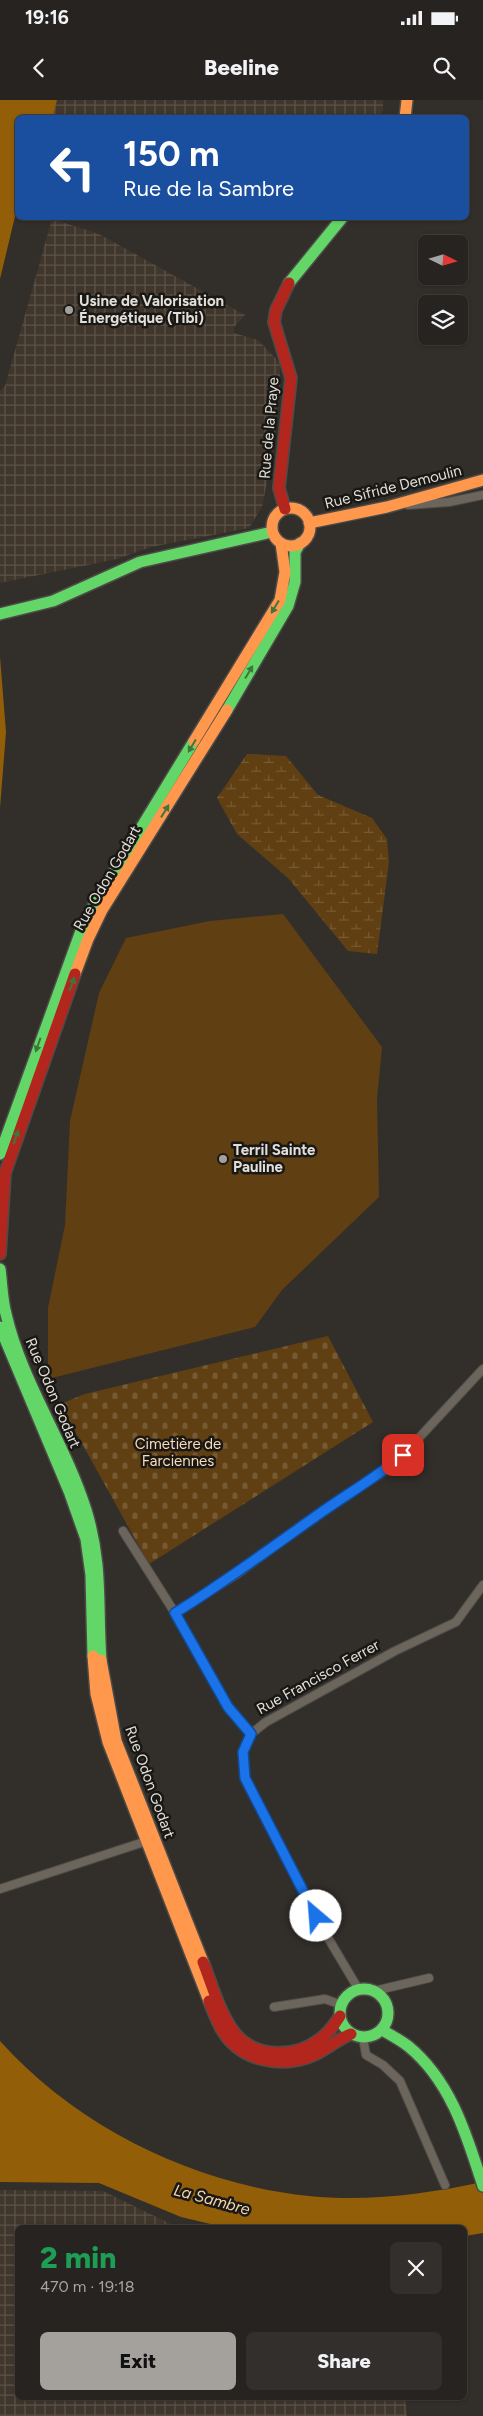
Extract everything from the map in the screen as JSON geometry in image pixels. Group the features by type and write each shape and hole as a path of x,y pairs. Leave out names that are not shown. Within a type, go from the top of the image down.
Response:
{"main road":[{"path":"405,115 407,100"},
{"name":"Rue de la Praye","path":"285,509 279,488 291,378 274,322 276,308 282,292 340,220"},
{"name":"Rue Sifride Demoulin","path":"309,523 387,507 483,480"},
{"path":"285,509 276,515 273,520 272,532 281,544 288,546 300,543"},
{"name":"Rue Sifride Demoulin","path":"285,509 301,511 309,523 307,536 300,543"},
{"path":"2,614 53,601 140,562 272,532"},
{"name":"Rue Odon Godart","path":"0,1254 4,1173 88,939 102,910 215,730 288,606 294,582 295,552 300,543"},
{"name":"Rue Odon Godart","path":"0,1154 85,920 280,600 286,582 286,565 281,544"},
{"name":"Rue Odon Godart","path":"0,1269 6,1314 21,1360 77,1486 94,1537 100,1574 101,1654 106,1698 116,1741 150,1840 217,2020 230,2042 250,2055 275,2063 301,2061 316,2054 332,2042 351,2034"},
{"name":"Rue Odon Godart","path":"0,1328 70,1491 86,1539 91,1575 93,1659 96,1694 108,1742 226,2018 238,2037 260,2051 285,2055 308,2048 320,2039 334,2027 341,2010"},
{"path":"359,1990 374,1991 380,1996 388,2009 386,2023 382,2030 376,2034 363,2038 351,2034 344,2028 341,2010 347,1996 359,1990"},
{"path":"382,2030 408,2046 435,2075 456,2113 483,2186"}],"street":[{"path":"387,507 449,502 483,495"},
{"path":"175,1613 237,1574 320,1513 383,1472 403,1455 483,1369"},
{"path":"122,1530 175,1613 228,1707 251,1734"},
{"name":"Rue Francisco Ferrer","path":"359,1990 316,1916 245,1778 243,1752 251,1734 266,1722 395,1651 456,1622 483,1585"},
{"path":"0,1889 150,1840"},
{"path":"374,1991 429,1978"},
{"path":"274,2006 325,1998 341,2010"},
{"path":"363,2038 366,2055 383,2065 400,2081 409,2097 445,2185"}],"shaded area":[{"path":"57,100 383,100 381,115 53,115"},
{"path":"52,220 99,234 245,315 234,327 234,333 258,340 280,363 280,388 273,453 262,507 249,528 151,547 117,559 0,583 0,391 5,386"},
{"path":"0,2190 103,2191 173,2225 15,2225 15,2400 405,2400 407,2416 0,2416"}],"green space":[{"path":"247,754 286,756 318,795 372,818 387,839 389,862 377,954 348,951 288,878 237,834 217,798"},
{"name":"Terril Sainte Pauline","path":"283,914 382,1047 377,1099 379,1197 282,1290 255,1327 48,1379 48,1308 65,1225 70,1121 99,993 126,938 210,921"},
{"name":"Cimetière de Farciennes","path":"328,1336 373,1422 149,1564 60,1404 85,1394"}],"water":[{"path":"0,100 57,100 53,115 15,115 15,216 0,279"},
{"path":"0,657 6,732 0,808"},
{"name":"La Sambre","path":"0,2041 31,2072 65,2100 102,2125 141,2147 181,2165 223,2179 266,2189 331,2198 397,2196 483,2182 483,2233 467,2236 467,2225 215,2225 181,2217 99,2183 0,2182"}],"traffic: fast":[{"path":"289,283 340,220"},
{"path":"0,614 53,601 140,562 272,532"},
{"path":"227,710 288,606 295,582 295,552 300,543"},
{"path":"0,1154 85,920 194,741"},
{"path":"0,1269 5,1308 13,1339 33,1389 67,1461 86,1510 97,1567 101,1660"},
{"path":"0,1327 69,1491 86,1539 91,1575 93,1656"},
{"path":"359,1989 369,1989 381,1996 388,2008 388,2013 388,2018 381,2030 369,2037 359,2037 351,2033 344,2026 340,2018 340,2008 344,2000 351,1993 359,1989"},
{"path":"382,2030 408,2046 436,2076 456,2110 483,2186"}],"traffic: slow":[{"path":"405,115 407,100"},
{"path":"309,523 387,507 483,480"},
{"path":"291,508 304,514 310,527 304,540 291,546 278,540 272,527 278,514 291,508"},
{"path":"194,741 280,600 285,572 281,543"},
{"path":"75,974 88,939 102,910 227,710"},
{"path":"93,1656 96,1694 108,1742 209,2001"},
{"path":"101,1660 116,1741 203,1962"}],"traffic: jam":[{"path":"285,509 279,488 291,378 274,322 276,310 289,283"},
{"path":"0,1254 5,1173 75,974"},
{"path":"203,1962 220,2007 229,2024 242,2041 252,2047 276,2053 299,2050 323,2037 340,2016"},
{"path":"209,2001 218,2023 227,2038 239,2049 259,2059 282,2062 304,2059 319,2053 351,2034"}],"place":[{"name":"Usine de Valorisation Énergétique (Tibi)","path":"69,310"},
{"name":"Terril Sainte Pauline","path":"223,1159"}],"route":[{"path":"316,1916 245,1778 243,1752 251,1734 228,1707 175,1613 237,1574 320,1513 383,1472 403,1455"}]}
